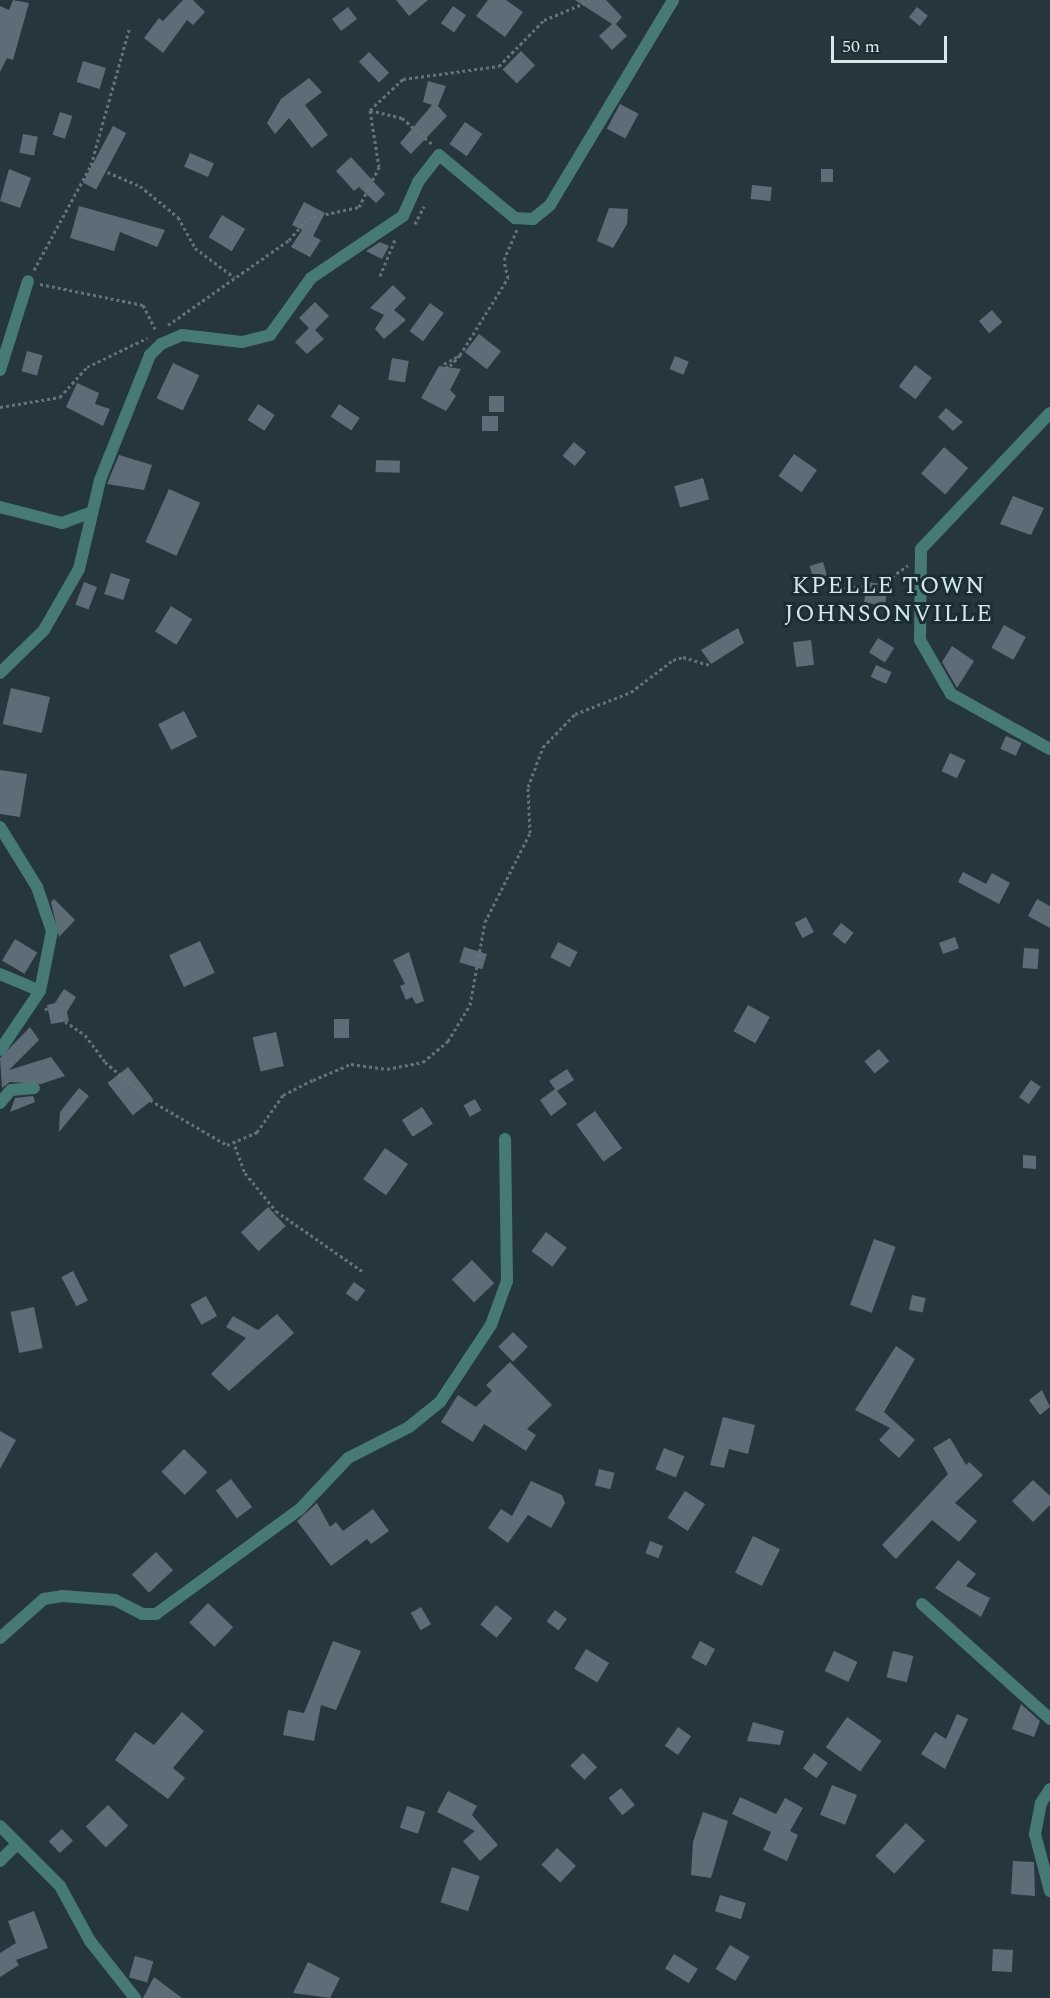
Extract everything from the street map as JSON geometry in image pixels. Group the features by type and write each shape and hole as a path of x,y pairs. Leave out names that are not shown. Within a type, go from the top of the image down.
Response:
{"street":[{"path":"0,673 44,630 79,569 89,513 122,422 159,338 182,335 242,342 270,334 311,278 403,216 418,182 439,155 515,218 533,219 550,205 673,0"},
{"path":"0,370 28,281"},
{"path":"1050,413 921,549 920,640 951,694 1050,748"},
{"path":"0,507 62,523 89,513"},
{"path":"0,826 37,887 52,932 38,995 0,1050"},
{"path":"0,974 38,995"},
{"path":"0,1104 11,1090 34,1088"},
{"path":"0,1638 44,1599 62,1596 115,1600 142,1614 156,1614 300,1509 348,1458 410,1427 440,1402 488,1331 507,1281 505,1138"},
{"path":"922,1604 1050,1719"},
{"path":"1050,1789 1041,1803 1035,1834 1050,1891"},
{"path":"0,1826 16,1845 60,1886 90,1941 135,1998"},
{"path":"0,1861 16,1845"}],"path":[{"path":"370,110 402,79 499,66 544,20 592,0"},
{"path":"130,26 91,165 28,281 143,305 159,338"},
{"path":"370,110 402,118 439,155"},
{"path":"0,407 60,397 87,367 159,338 234,277 289,240 308,218 359,207 379,167 370,110"},
{"path":"91,165 140,186 178,217 195,248 234,277"},
{"path":"460,355 454,354 444,364 448,368 460,355 508,278 504,260 521,222 533,219"},
{"path":"830,589 882,584 921,549"},
{"path":"235,1146 257,1132 283,1095 297,1087 351,1064 415,1065 448,1041 470,1005 485,922 530,833 528,787 543,747 574,714 631,692 673,660 683,657 712,666"},
{"path":"38,995 54,1020 85,1035 105,1062 150,1100 235,1146 244,1173 276,1211 362,1272"}],"building":[{"path":"13,0 29,3 13,60 7,58 0,72 0,6 9,10"},
{"path":"183,0 193,0 205,12 193,25 187,20 163,53 144,38 159,18 163,21"},
{"path":"396,0 428,0 409,16"},
{"path":"488,0 506,0 523,12 505,37 476,16"},
{"path":"575,0 606,0 622,17 616,24 627,36 612,50 599,36 612,24"},
{"path":"453,6 466,15 454,32 441,23"},
{"path":"348,7 357,19 341,31 332,19"},
{"path":"917,7 928,16 920,26 909,17"},
{"path":"521,51 535,65 517,84 503,69"},
{"path":"369,52 389,73 379,83 359,62"},
{"path":"83,61 106,68 100,89 77,82"},
{"path":"309,78 322,92 305,105 328,135 312,148 289,118 275,134 267,123 281,99"},
{"path":"428,81 446,86 438,106 447,116 411,154 400,143 432,105 423,102"},
{"path":"620,104 639,114 625,139 607,129"},
{"path":"60,112 72,116 65,139 53,135"},
{"path":"465,122 482,134 467,156 450,144"},
{"path":"113,126 126,133 96,190 83,183"},
{"path":"23,134 38,137 34,156 19,153"},
{"path":"190,153 214,163 208,177 184,167"},
{"path":"351,157 385,194 376,203 359,187 354,191 336,171"},
{"path":"9,169 31,178 20,208 0,201"},
{"path":"821,169 833,169 833,182 821,182"},
{"path":"752,185 772,187 770,201 751,199"},
{"path":"304,202 325,213 313,236 321,240 310,257 291,247 302,230 292,225"},
{"path":"79,206 165,230 157,247 120,232 114,251 70,238"},
{"path":"609,208 628,209 627,224 613,248 597,241"},
{"path":"222,215 245,229 232,251 209,237"},
{"path":"380,242 389,246 382,259 366,251"},
{"path":"393,285 406,298 394,310 406,320 384,339 375,329 384,315 370,308"},
{"path":"315,302 329,316 315,330 324,339 307,354 295,342 309,328 299,318"},
{"path":"430,303 444,313 423,341 409,331"},
{"path":"992,310 1002,322 989,333 979,321"},
{"path":"479,334 501,351 487,369 465,352"},
{"path":"27,351 42,355 37,375 22,371"},
{"path":"675,356 689,362 683,375 670,369"},
{"path":"392,358 409,361 405,383 388,380"},
{"path":"173,363 199,375 183,411 157,398"},
{"path":"915,365 932,378 916,399 899,387"},
{"path":"439,366 461,369 450,390 456,396 446,411 421,398"},
{"path":"77,383 99,393 95,404 110,409 103,426 66,407"},
{"path":"489,396 504,396 504,412 489,412"},
{"path":"258,404 275,415 264,431 248,420"},
{"path":"339,404 360,418 351,430 331,416"},
{"path":"946,408 963,422 953,431 938,417"},
{"path":"482,416 498,416 498,431 482,431"},
{"path":"574,442 586,452 575,466 562,456"},
{"path":"944,447 968,468 945,494 921,473"},
{"path":"794,454 817,470 801,492 779,476"},
{"path":"119,455 152,465 144,490 107,484"},
{"path":"376,460 400,461 400,473 376,472"},
{"path":"703,478 709,499 680,507 674,486"},
{"path":"169,489 200,503 176,556 145,542"},
{"path":"1013,496 1044,508 1031,535 1000,524"},
{"path":"823,562 827,575 814,579 810,566"},
{"path":"111,573 130,579 123,600 104,594"},
{"path":"84,582 97,587 88,609 75,604"},
{"path":"867,582 888,585 885,606 864,603"},
{"path":"171,606 192,619 176,645 155,631"},
{"path":"1004,625 1026,637 1013,660 991,648"},
{"path":"738,628 744,643 711,664 701,650"},
{"path":"878,638 894,648 885,662 869,652"},
{"path":"811,640 814,665 796,667 793,642"},
{"path":"952,646 974,661 957,688 942,662"},
{"path":"876,665 892,672 886,684 871,677"},
{"path":"11,688 50,697 42,733 3,724"},
{"path":"184,711 197,737 171,750 158,724"},
{"path":"1006,736 1022,743 1016,756 1000,749"},
{"path":"950,753 965,760 957,778 942,771"},
{"path":"0,770 27,774 20,817 0,814"},
{"path":"963,872 986,884 992,873 1010,883 999,904 958,882"},
{"path":"54,899 75,920 59,937 51,902"},
{"path":"1037,899 1050,906 1050,928 1028,916"},
{"path":"806,917 814,932 803,938 795,923"},
{"path":"841,923 854,933 845,944 832,934"},
{"path":"955,937 959,948 943,954 939,943"},
{"path":"15,939 37,952 24,974 2,960"},
{"path":"200,941 215,973 184,987 169,955"},
{"path":"558,942 578,952 570,967 550,957"},
{"path":"464,947 487,954 482,969 459,962"},
{"path":"1024,948 1039,949 1038,969 1023,968"},
{"path":"409,952 424,1001 416,1004 412,997 406,1000 400,986 405,984 393,960"},
{"path":"64,989 76,997 67,1012 69,1021 51,1024 47,1005 55,1003"},
{"path":"748,1005 770,1017 755,1043 733,1031"},
{"path":"334,1019 349,1019 349,1038 334,1038"},
{"path":"30,1027 39,1040 9,1070 51,1057 65,1076 41,1084 10,1082 2,1088 0,1058"},
{"path":"276,1032 284,1066 260,1072 253,1037"},
{"path":"879,1049 889,1061 875,1073 864,1061"},
{"path":"128,1067 153,1099 133,1115 108,1083"},
{"path":"567,1069 574,1080 557,1091 567,1104 551,1116 540,1100 555,1089 549,1081"},
{"path":"1031,1080 1041,1087 1029,1104 1019,1097"},
{"path":"79,1088 89,1096 59,1132 60,1112"},
{"path":"33,1096 35,1102 10,1112 15,1098"},
{"path":"475,1099 481,1110 470,1117 464,1105"},
{"path":"422,1107 433,1124 413,1137 402,1120"},
{"path":"595,1111 622,1148 603,1162 576,1125"},
{"path":"385,1148 408,1164 386,1195 363,1179"},
{"path":"1023,1155 1036,1156 1036,1169 1023,1168"},
{"path":"268,1207 286,1226 259,1251 241,1232"},
{"path":"546,1232 567,1248 552,1267 532,1251"},
{"path":"874,1239 896,1247 872,1313 850,1305"},
{"path":"472,1260 494,1283 474,1302 452,1279"},
{"path":"73,1271 88,1300 76,1306 61,1277"},
{"path":"354,1282 365,1290 357,1302 346,1293"},
{"path":"912,1295 926,1298 923,1313 909,1310"},
{"path":"206,1296 217,1316 201,1325 190,1305"},
{"path":"34,1307 43,1348 19,1353 11,1312"},
{"path":"277,1314 294,1333 229,1391 211,1374 246,1338 226,1327 233,1316 258,1330"},
{"path":"513,1332 528,1347 513,1362 498,1347"},
{"path":"896,1346 915,1359 884,1412 915,1440 899,1458 879,1440 890,1428 855,1410"},
{"path":"510,1362 552,1405 527,1429 536,1435 526,1451 484,1424 473,1442 441,1422 458,1395 476,1407 492,1391 486,1385"},
{"path":"1042,1390 1050,1407 1040,1415 1029,1400"},
{"path":"723,1417 755,1425 748,1454 729,1449 724,1468 710,1465"},
{"path":"0,1431 16,1440 0,1469"},
{"path":"950,1438 966,1465 969,1462 983,1475 955,1503 977,1521 959,1542 932,1520 896,1559 882,1545 948,1474 933,1448"},
{"path":"664,1448 684,1456 676,1478 655,1469"},
{"path":"184,1449 207,1472 185,1495 161,1472"},
{"path":"599,1469 615,1473 610,1489 595,1485"},
{"path":"231,1479 252,1507 237,1518 216,1490"},
{"path":"1033,1480 1050,1496 1050,1505 1033,1522 1012,1501"},
{"path":"531,1481 562,1495 565,1503 551,1528 528,1515 508,1543 488,1528 501,1509 512,1516"},
{"path":"685,1491 705,1504 688,1531 668,1518"},
{"path":"317,1503 330,1527 336,1522 343,1531 373,1509 389,1531 371,1544 367,1539 331,1566 297,1521"},
{"path":"753,1536 780,1549 762,1586 735,1573"},
{"path":"650,1541 663,1546 658,1558 645,1553"},
{"path":"156,1552 173,1570 149,1593 132,1575"},
{"path":"958,1560 976,1574 966,1586 990,1598 981,1617 935,1588"},
{"path":"208,1603 233,1627 214,1647 189,1622"},
{"path":"496,1605 512,1618 497,1638 480,1624"},
{"path":"421,1607 431,1624 421,1630 411,1613"},
{"path":"555,1610 567,1619 559,1630 547,1621"},
{"path":"333,1641 361,1651 336,1710 321,1705 314,1741 283,1735 288,1710 304,1713"},
{"path":"700,1641 715,1649 706,1666 691,1658"},
{"path":"586,1649 609,1663 597,1683 574,1669"},
{"path":"834,1651 858,1662 848,1682 825,1671"},
{"path":"893,1651 913,1656 907,1682 886,1677"},
{"path":"1021,1704 1040,1721 1034,1737 1012,1729"},
{"path":"182,1712 204,1731 173,1768 185,1778 168,1799 115,1760 135,1732 154,1745"},
{"path":"957,1714 968,1719 945,1769 921,1754 935,1732 946,1739"},
{"path":"847,1717 881,1741 860,1771 826,1747"},
{"path":"753,1722 784,1731 780,1745 747,1741"},
{"path":"678,1727 691,1736 678,1755 665,1746"},
{"path":"583,1753 597,1767 584,1780 570,1766"},
{"path":"814,1753 828,1763 817,1778 803,1768"},
{"path":"832,1785 857,1795 845,1825 820,1815"},
{"path":"621,1788 635,1805 622,1815 609,1798"},
{"path":"448,1791 477,1806 472,1815 498,1845 480,1861 463,1841 475,1831 437,1812"},
{"path":"740,1797 776,1814 785,1798 803,1808 790,1831 798,1835 787,1861 763,1850 771,1832 732,1814"},
{"path":"108,1805 128,1826 106,1847 86,1827"},
{"path":"407,1806 425,1812 418,1834 400,1828"},
{"path":"703,1812 728,1821 711,1878 691,1875 693,1842"},
{"path":"906,1823 925,1841 894,1874 875,1856"},
{"path":"62,1829 73,1841 60,1853 49,1841"},
{"path":"557,1848 576,1866 560,1883 541,1865"},
{"path":"1013,1861 1034,1862 1035,1896 1011,1894"},
{"path":"452,1867 480,1876 468,1911 441,1902"},
{"path":"720,1895 746,1903 741,1919 715,1911"},
{"path":"34,1911 48,1948 16,1960 19,1965 0,1977 0,1953 16,1943 8,1921"},
{"path":"730,1945 750,1957 735,1981 716,1969"},
{"path":"993,1949 1013,1950 1012,1972 992,1971"},
{"path":"674,1954 698,1969 689,1983 665,1968"},
{"path":"135,1956 153,1961 147,1982 129,1977"},
{"path":"308,1962 340,1978 330,1998 293,1993"},
{"path":"154,1977 182,1998 143,1998"}],"district":[{"name":"KPELLE TOWN JOHNSONVILLE","path":"889,601"}]}
